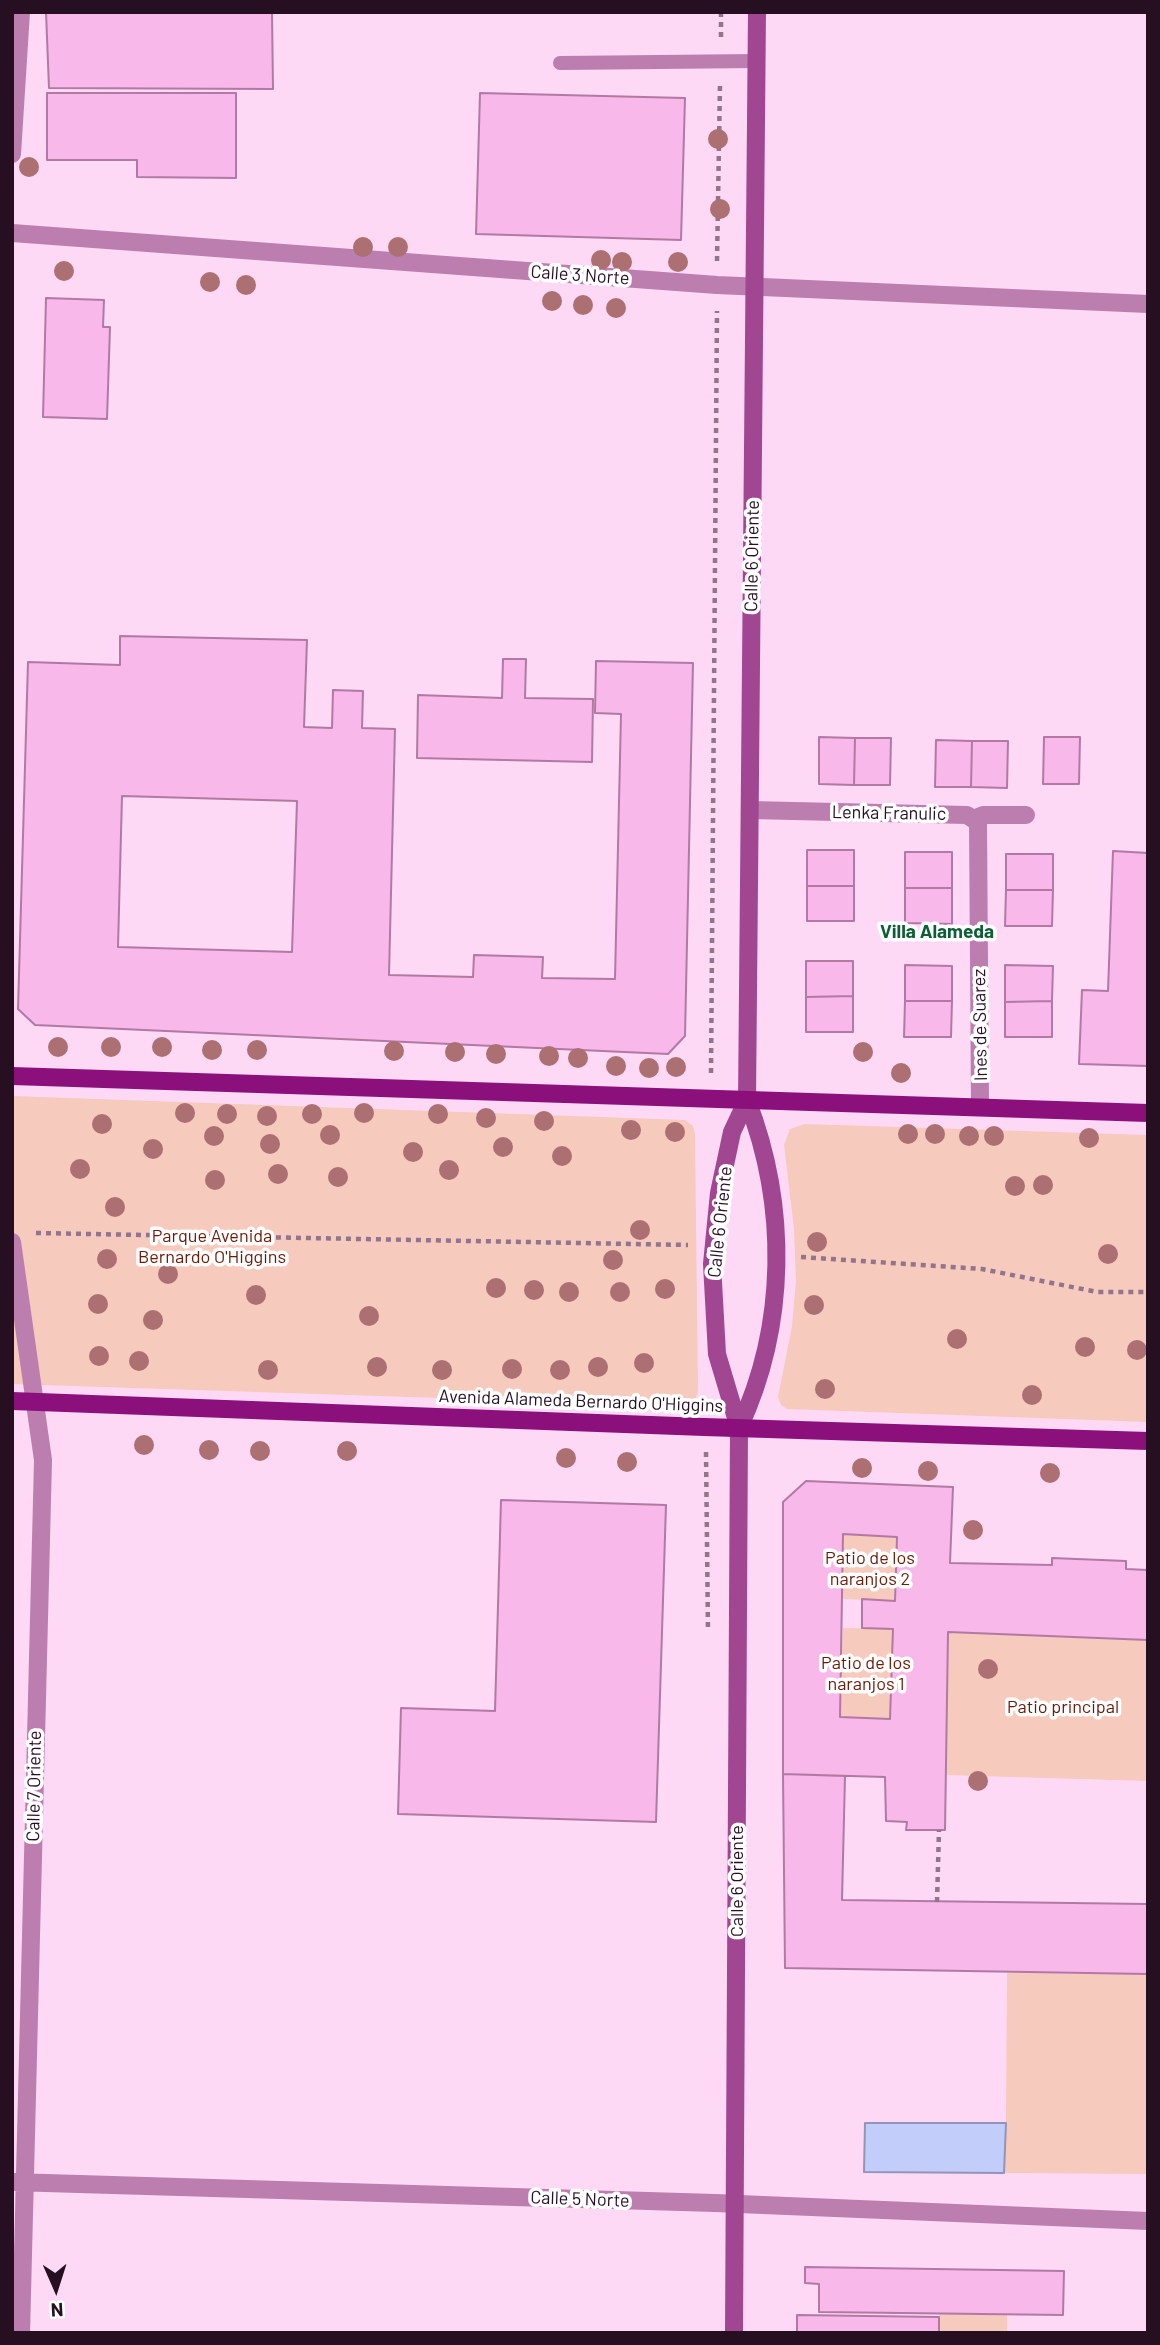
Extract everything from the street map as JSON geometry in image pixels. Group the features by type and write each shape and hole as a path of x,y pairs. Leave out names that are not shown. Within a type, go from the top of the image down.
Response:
{"main road":[{"name":"Calle 6 Oriente","path":"739,1428 752,1400 773,1317 778,1255 773,1196 759,1132 747,1100 757,12"},
{"path":"12,1076 1148,1114"},
{"name":"Calle 6 Oriente","path":"734,2333 739,1428 718,1354 712,1264 719,1193 732,1132 747,1100"},
{"name":"Avenida Alameda Bernardo O'Higgins","path":"12,1401 1148,1441"}],"street":[{"path":"12,154 21,12"},
{"name":"Calle 3 Norte","path":"12,233 754,286 1148,304"},
{"name":"Lenka Franulic","path":"750,810 967,815 973,819 983,815 1026,816"},
{"name":"Ines de Suarez","path":"973,819 978,823 980,1107"},
{"name":"Calle 7 Oriente","path":"19,1237 43,1460 18,2182 21,2333"},
{"name":"Calle 5 Norte","path":"18,2182 735,2204 1148,2221"}],"lane":[{"path":"561,63 756,61"}],"path":[{"path":"19,1237 714,1246"},
{"path":"778,1255 982,1269 1097,1292 1148,1292"},
{"path":"937,1902 939,1830"}],"green space":[{"name":"Parque Avenida Bernardo O'Higgins","path":"12,1096 685,1120 693,1126 695,1134 698,1393 694,1402 683,1406 12,1384"},
{"path":"805,1124 1148,1135 1148,1422 787,1409 781,1405 778,1397 792,1326 796,1281 794,1229 784,1145 790,1129"},
{"name":"Patio de los naranjos 2","path":"843,1534 897,1537 895,1601 842,1599"},
{"name":"Patio de los naranjos 1","path":"843,1628 893,1629 890,1719 840,1717"},
{"name":"Patio principal","path":"948,1632 1148,1640 1148,1781 945,1775"},
{"path":"1007,1973 1148,1974 1148,2174 1004,2173"},
{"path":"939,2313 1007,2314 1007,2333 939,2333"}],"water":[{"path":"865,2123 1006,2123 1004,2173 864,2172"}],"building":[{"path":"46,12 272,12 273,89 49,88"},
{"path":"47,93 236,93 236,178 137,177 137,160 47,160"},
{"path":"480,93 685,98 681,240 476,234"},
{"path":"46,298 104,300 103,327 110,327 107,419 43,417"},
{"path":"120,636 307,640 304,727 332,728 333,690 363,691 362,728 395,729 389,975 473,977 474,955 543,957 542,978 615,979 621,714 595,713 596,661 693,663 685,1036 668,1054 35,1025 18,1009 28,662 120,665","holes":["122,796 297,801 292,952 118,947"]},
{"path":"503,659 526,659 525,698 593,699 592,762 417,758 418,695 502,698"},
{"path":"819,737 855,738 854,785 819,784"},
{"path":"1044,737 1080,737 1079,784 1043,784"},
{"path":"855,738 891,738 890,785 854,785"},
{"path":"936,740 972,741 971,787 935,787"},
{"path":"972,741 1008,741 1007,788 971,787"},
{"path":"807,850 854,850 854,886 807,886"},
{"path":"1113,851 1148,853 1148,1066 1079,1064 1082,990 1108,991"},
{"path":"905,852 952,852 952,888 905,888"},
{"path":"1006,854 1053,854 1053,890 1006,890"},
{"path":"807,886 854,886 854,921 807,921"},
{"path":"905,888 952,888 952,924 905,923"},
{"path":"1006,890 1053,890 1052,926 1005,926"},
{"path":"806,961 853,961 853,996 806,997"},
{"path":"905,965 952,966 952,1001 905,1001"},
{"path":"1005,965 1053,966 1052,1001 1005,1002"},
{"path":"853,996 853,1032 806,1032 806,997"},
{"path":"905,1001 952,1001 951,1037 904,1037"},
{"path":"1052,1001 1052,1037 1005,1037 1005,1002"},
{"path":"806,1481 953,1487 950,1563 1052,1565 1052,1558 1126,1561 1126,1569 1148,1570 1148,1640 948,1632 945,1830 906,1830 907,1822 886,1821 885,1777 783,1774 783,1502","holes":["843,1534 897,1537 895,1601 862,1599 862,1628 893,1629 890,1719 840,1717"]},
{"path":"501,1500 666,1505 656,1822 398,1814 401,1708 495,1711"},
{"path":"783,1774 845,1776 842,1900 1148,1904 1148,1974 785,1968"},
{"path":"805,2267 1064,2271 1063,2315 819,2312 819,2284 805,2283"},
{"path":"797,2315 939,2317 939,2333 797,2333"}],"district":[{"name":"Villa Alameda","path":"937,932"}]}
